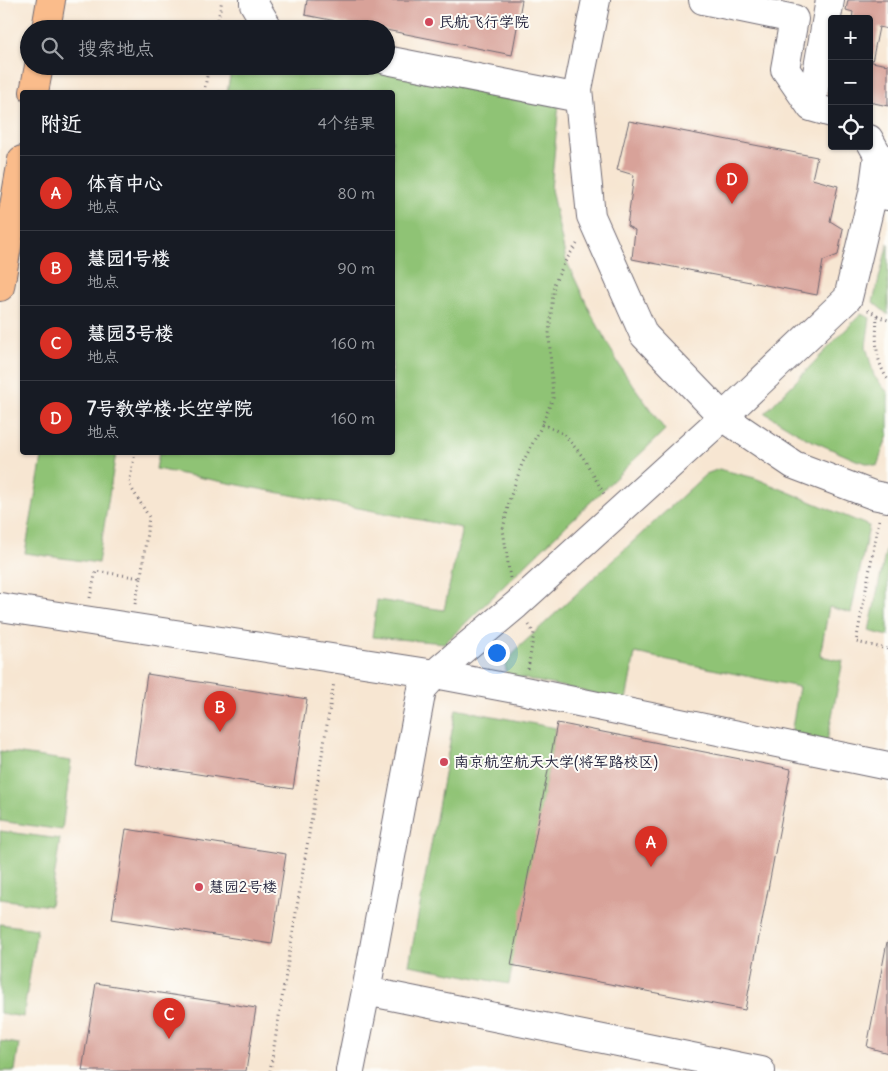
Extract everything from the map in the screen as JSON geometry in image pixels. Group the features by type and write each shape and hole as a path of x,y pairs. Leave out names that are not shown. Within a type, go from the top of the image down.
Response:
{"highway":[{"path":"48,20 51,0"},
{"path":"34,90 37,75"},
{"path":"0,287 20,172"}],"lane":[{"path":"254,0 254,4 263,20"},
{"path":"596,0 578,89 591,216 644,336 723,417 794,465 873,495 886,498"},
{"path":"703,0 796,10 785,69 821,110"},
{"path":"821,110 830,0"},
{"path":"395,62 579,98"},
{"path":"350,1071 422,689 435,674 516,605 723,417 848,298 881,195 878,155 873,146"},
{"path":"0,607 435,674 888,766"},
{"path":"366,991 714,1066 761,1071"}],"path":[{"path":"218,20 222,0"},
{"path":"204,90 207,75"},
{"path":"520,690 526,679 534,633 516,605 508,570 502,529 522,464 554,398 549,334 554,284 566,260 586,234 596,228"},
{"path":"848,298 877,316 888,320"},
{"path":"877,316 876,345 880,367 888,380"},
{"path":"542,424 564,434 584,457 606,498 617,514"},
{"path":"134,455 129,484 149,517 141,578 134,609"},
{"path":"886,498 856,642 888,648"},
{"path":"89,601 96,570 141,578"},
{"path":"270,1071 337,659"}],"green space":[{"path":"395,71 559,103 551,189 566,260 591,313 621,368 665,430 445,643 372,637 377,600 444,610 462,528 156,469 159,455 395,455 395,90 227,90 230,75 395,75"},
{"path":"888,243 888,315 873,302"},
{"path":"861,314 870,318 866,346 874,376 888,393 888,435 877,466 856,460 806,438 765,413"},
{"path":"42,455 116,455 98,563 25,553"},
{"path":"719,469 755,478 869,526 851,613 829,607 820,656 843,661 827,741 791,734 799,687 635,653 626,700 507,675 505,665 518,648 706,474"},
{"path":"888,540 888,636 869,631"},
{"path":"456,709 556,728 509,984 409,965"},
{"path":"0,751 71,761 62,830 0,821"},
{"path":"0,831 60,839 50,906 0,899"},
{"path":"0,924 37,929 23,1017 0,1013"},
{"path":"0,1041 19,1044 15,1071 0,1071"}],"building":[{"name":"民航飞行学院","path":"307,0 522,0 512,55 395,32 395,20 331,20 305,15"},
{"path":"848,0 888,0 888,29 879,27 873,57 873,15 853,15 853,12 846,10"},
{"path":"873,62 888,65 888,106 873,103"},
{"path":"629,121 817,157 812,179 838,186 830,221 843,229 838,255 823,261 817,295 632,259 635,230 627,226 634,175 617,170"},
{"path":"147,674 307,699 293,789 134,764"},
{"path":"557,723 791,769 745,1010 511,965"},
{"name":"慧园2号楼","path":"126,829 286,854 272,944 112,919"},
{"path":"888,942 888,1053 867,1047"},
{"path":"96,983 256,1008 246,1071 82,1071"}],"place":[{"name":"民航飞行学院","path":"429,22"},
{"name":"7号教学楼·长空学院","path":"732,204"},
{"name":"慧园1号楼","path":"220,732"},
{"name":"南京航空航天大学(将军路校区)","path":"444,762"},
{"name":"体育中心","path":"651,867"},
{"name":"慧园2号楼","path":"199,887"},
{"name":"慧园3号楼","path":"169,1039"}]}
